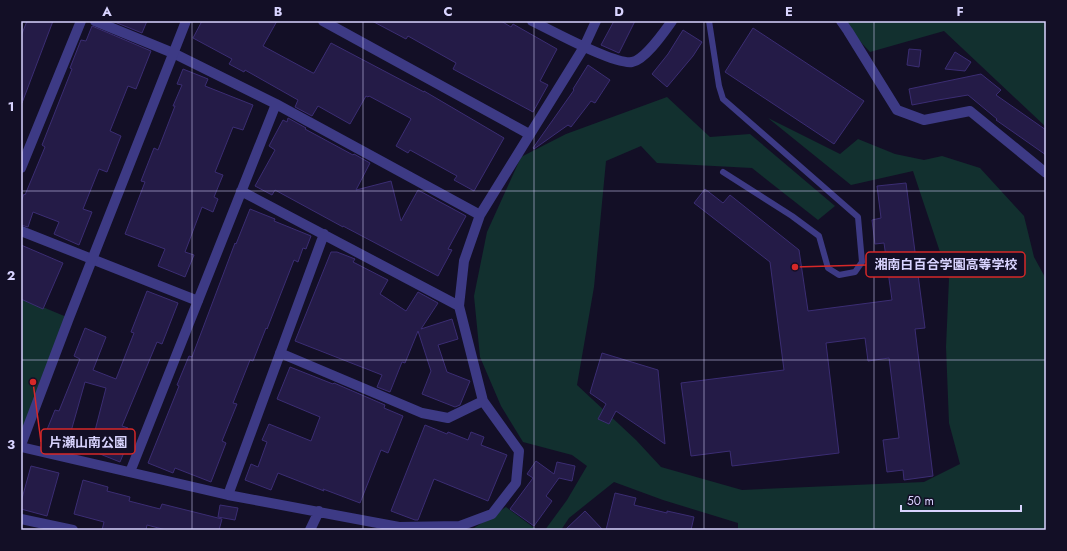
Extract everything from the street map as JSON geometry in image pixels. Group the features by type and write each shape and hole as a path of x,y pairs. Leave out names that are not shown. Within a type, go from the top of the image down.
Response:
{"street":[{"path":"21,168 81,21"},
{"path":"95,21 174,53 276,104 480,215"},
{"path":"186,21 92,259 21,446 228,495 399,527 460,526 492,514 516,483 519,451 483,401 459,306 464,261 480,215 584,47 596,21"},
{"path":"323,21 529,134"},
{"path":"532,21 584,47 622,62 633,62 646,54 672,21"},
{"path":"841,21 897,110 924,120 970,111 1046,173"},
{"path":"130,472 276,104"},
{"path":"241,191 459,306"},
{"path":"21,231 198,301"},
{"path":"228,495 324,234"},
{"path":"280,353 422,413 448,418 483,401"},
{"path":"310,530 319,512"},
{"path":"21,519 73,530"}],"lane":[{"path":"709,21 718,86 723,99 858,217 862,262 855,272 839,275 828,268 819,236 792,216 722,172"}],"green space":[{"path":"841,21 1046,21 1046,127 944,31 870,52"},
{"path":"667,97 710,137 750,134 835,206 818,220 752,168 657,163 641,146 606,161 594,287 577,385 636,440 661,467 742,490 924,482 960,464 949,423 946,347 949,279 913,171 851,185 768,118 840,154 858,139 895,154 924,160 942,156 980,168 1024,216 1034,257 1046,279 1046,530 738,530 738,523 663,500 614,482 569,518 561,530 545,530 567,500 587,466 572,455 523,442 501,406 480,357 474,296 487,232 521,157 566,134"},
{"path":"21,298 69,318 21,445"},
{"path":"506,507 537,530 471,530"}],"building":[{"path":"27,21 53,21 22,103 21,36"},
{"path":"112,21 147,21 142,33"},
{"path":"202,21 277,21 263,46 313,73 331,43 424,91 504,138 474,191 454,180 457,176 410,150 408,153 396,146 411,119 410,118 369,96 366,96 350,124 318,106 312,116 295,107 298,100 245,70 244,72 229,64 232,59 193,38"},
{"path":"372,21 501,21 511,27 513,24 557,49 540,81 548,85 533,112 453,69 456,63 408,36 406,39"},
{"path":"614,21 635,21 619,53 601,45"},
{"path":"92,26 151,51 136,89 128,86 110,131 121,136 107,172 99,169 83,209 92,212 79,245 54,234 59,222 33,212 28,227 21,225 21,202 45,147 42,145 72,69 70,68 81,40 86,41"},
{"path":"753,28 864,101 834,144 725,72"},
{"path":"683,30 702,42 693,56 667,87 652,74 668,54"},
{"path":"909,49 921,50 919,67 907,65"},
{"path":"955,52 971,62 965,71 945,69"},
{"path":"588,65 610,80 595,103 591,101 571,127 568,125 534,149 533,148 574,90 573,89"},
{"path":"183,69 208,79 205,86 253,105 243,130 233,127 215,172 223,175 214,197 218,199 213,212 202,207 185,252 194,255 185,277 158,266 165,249 125,234 145,182 141,181 154,148 158,150 175,106 173,106 182,85 177,84"},
{"path":"981,74 1001,90 996,95 1046,130 1046,155 996,120 997,119 968,95 912,105 909,89"},
{"path":"288,118 306,128 305,129 370,163 356,190 391,181 401,221 418,190 466,216 448,249 452,250 438,276 275,190 272,195 255,186 275,150 269,146 283,120 287,122"},
{"path":"906,183 925,328 915,329 933,476 904,480 903,470 887,472 883,440 899,438 889,358 868,361 865,338 826,343 839,453 732,466 730,451 691,456 681,383 784,370 770,262 694,203 705,189 723,203 730,195 799,250 808,311 892,300 884,243 875,244 872,220 881,218 877,186"},
{"path":"250,209 275,219 274,221 311,236 306,249 303,248 298,262 294,260 253,361 250,360 233,403 237,404 222,441 226,443 211,482 175,468 173,473 148,463 179,386 177,385 189,356 192,357 235,243 236,244"},
{"path":"21,245 63,263 43,309 21,299"},
{"path":"331,252 337,252 355,259 353,262 388,280 380,294 406,311 418,292 438,303 421,329 452,319 458,339 438,345 447,372 470,381 460,405 455,407 422,394 431,371 418,331 405,363 402,362 390,392 377,387 382,375 295,341"},
{"path":"147,291 178,303 162,344 157,342 122,426 128,428 120,448 125,450 120,462 90,450 106,388 85,382 68,442 67,441 64,450 42,442 55,410 59,411 80,359 74,356 85,328 106,337 93,370 116,379 134,333 131,332"},
{"path":"602,353 658,370 665,444 616,411 609,424 598,419 606,404 590,393"},
{"path":"290,367 333,384 334,383 385,405 384,408 403,416 388,453 381,450 360,503 278,473 271,490 245,480 251,464 258,467 267,442 262,440 269,424 311,441 320,417 277,399"},
{"path":"425,425 447,434 448,432 468,440 471,432 484,437 481,445 507,455 488,501 434,479 418,520 391,511"},
{"path":"536,461 554,474 557,462 575,466 572,481 559,478 546,496 552,501 534,526 510,509 533,478 527,474"},
{"path":"31,466 59,473 47,516 21,509 21,502"},
{"path":"83,480 108,487 107,491 130,497 129,501 160,509 162,504 222,519 219,530 166,530 147,525 146,530 102,530 104,522 74,514"},
{"path":"615,493 636,498 634,505 667,513 667,511 694,517 691,530 606,530"},
{"path":"220,505 238,508 235,520 218,517"},
{"path":"585,511 603,530 565,530"}],"place":[{"name":"湘南白百合学園高等学校","path":"795,267"},
{"name":"片瀬山南公園","path":"33,382"}]}
